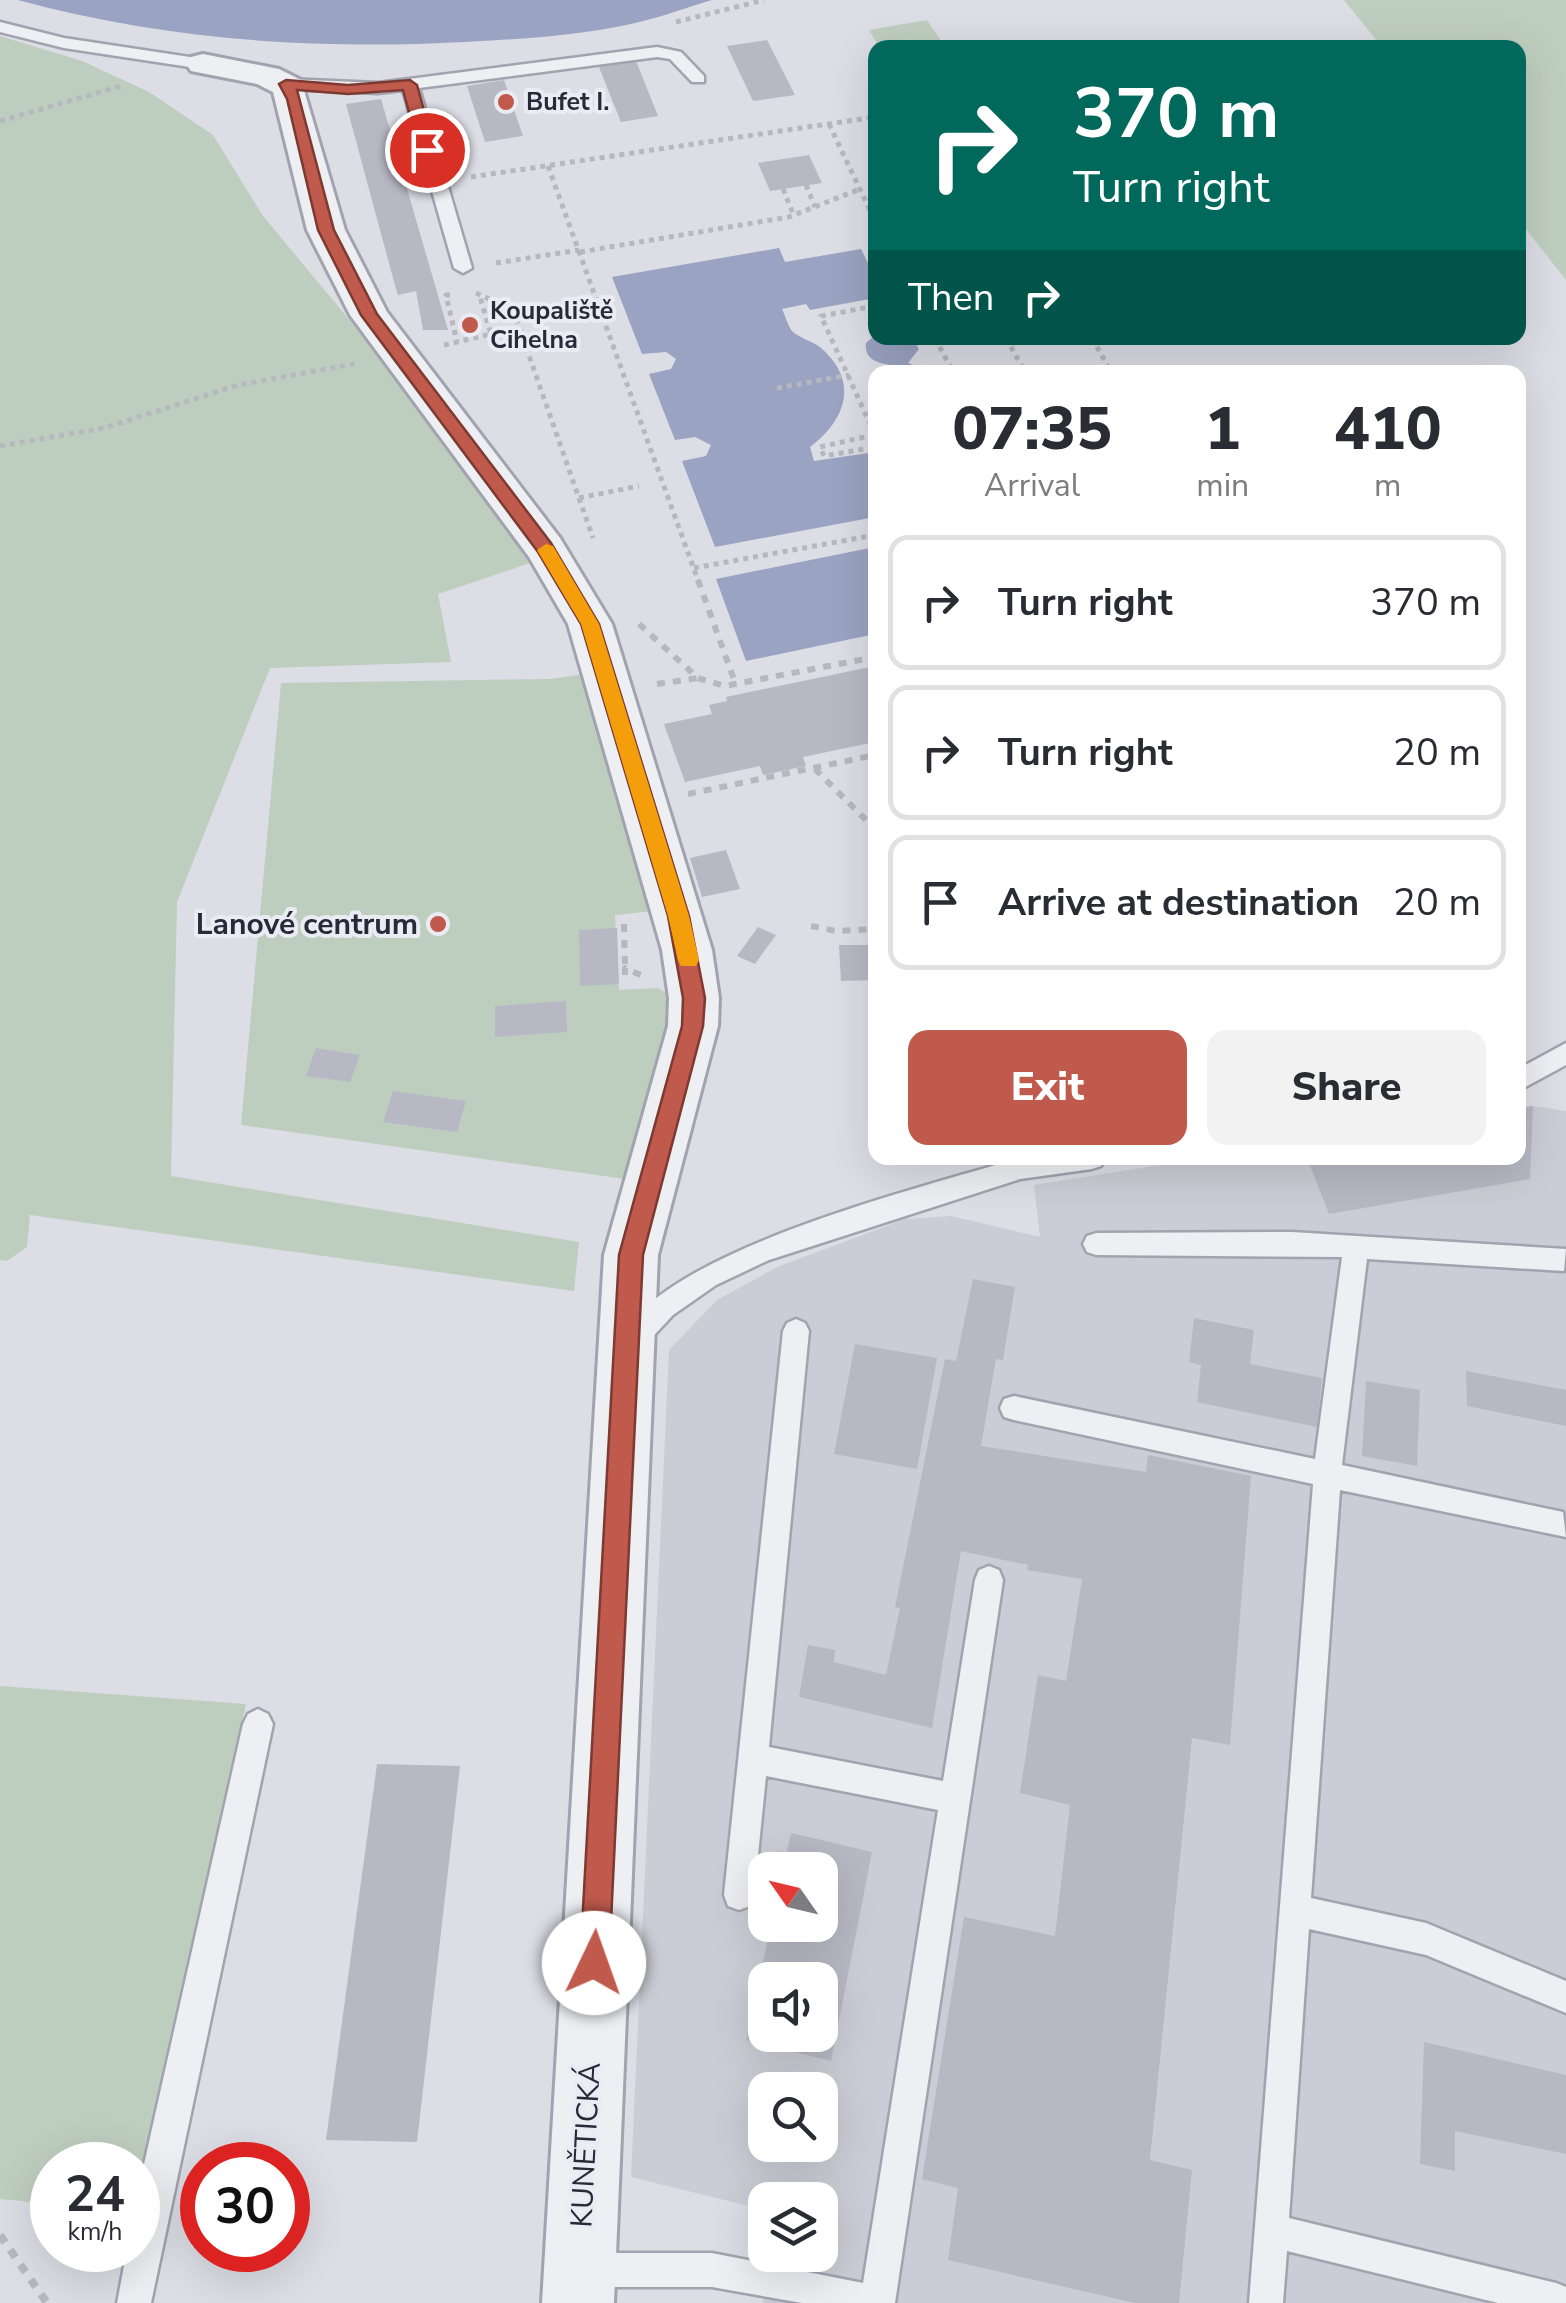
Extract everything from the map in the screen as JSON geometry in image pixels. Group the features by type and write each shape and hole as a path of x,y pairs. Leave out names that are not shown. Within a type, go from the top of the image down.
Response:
{"street":[{"path":"203,64 267,76 286,84"},
{"name":"KUNĚTICKÁ","path":"286,84 295,99 326,230 369,315 578,599 590,624 687,950 694,998 692,1026 631,1255 579,2286"}],"lane":[{"path":"0,27 64,43 203,64"},
{"path":"286,84 348,89 410,85 657,52 684,61 698,79"},
{"path":"410,85 463,268"},
{"path":"1526,1076 1566,1053"},
{"path":"624,1350 664,1308 707,1277 762,1251 1020,1168 1042,1165"},
{"path":"1096,1244 1356,1246 1564,1260"},
{"path":"1266,2303 1327,1476 1356,1246"},
{"path":"739,1895 796,1330"},
{"path":"1014,1408 1564,1526"},
{"path":"579,2286 712,2270 768,2278 878,2303 989,1580"},
{"path":"134,2303 258,1724"},
{"path":"753,1759 955,1798"},
{"path":"1295,1910 1426,1939 1566,1998"},
{"path":"1272,2231 1556,2300"}],"path":[{"path":"0,121 203,64"},
{"path":"436,183 868,118"},
{"path":"828,124 868,207"},
{"path":"548,166 736,686"},
{"path":"806,185 815,207"},
{"path":"783,189 794,216"},
{"path":"463,268 794,216 860,189"},
{"path":"458,342 446,295 459,294"},
{"path":"0,446 104,428 238,385 492,334 480,295"},
{"path":"868,307 821,316 868,421"},
{"path":"777,388 849,375"},
{"path":"868,436 820,447 824,456 868,447"},
{"path":"579,498 639,486"},
{"path":"694,568 868,536"},
{"path":"630,615 698,678"},
{"path":"674,681 698,678 736,686 868,658"},
{"path":"684,796 868,756"},
{"path":"814,768 868,821"},
{"path":"624,919 625,968"},
{"path":"812,926 868,929"},
{"path":"0,2235 47,2303"}],"shaded area":[{"path":"1526,1107 1566,1111 1566,2303 763,2303 768,2272 838,2272 838,2182 748,2182 748,2206 631,2177 669,1350 717,1300 777,1267 905,1219 951,1216 1040,1237 1034,1185 1160,1165 1526,1165"}],"green space":[{"path":"1344,0 1566,0 1566,280 1526,229 1526,40 1376,40"},
{"path":"927,20 940,40 875,40 869,30"},
{"path":"0,36 82,61 149,92 213,135 263,216 356,328 536,561 438,594 451,662 270,668 177,902 171,1176 579,1242 574,1291 30,1215 27,1247 7,1261 0,1260"},
{"name":"Lanové centrum","path":"592,673 663,910 615,915 619,990 658,988 682,1002 625,1179 241,1125 281,683 550,679"},
{"path":"0,1686 246,1704 151,2142 30,2142 30,2202 0,2199"}],"water":[{"path":"18,0 712,0 641,22 569,34 464,42 351,44 184,33 128,25"},
{"path":"779,248 785,262 861,249 868,263 868,299 810,310 806,304 782,309 792,331 820,347 840,373 844,400 840,412 810,447 814,461 868,453 868,518 715,547 682,461 706,456 711,445 695,437 675,440 649,374 671,369 676,359 666,352 642,354 612,277"},
{"path":"866,343 916,345 919,349 908,363 913,365 891,365 873,359 867,353"},
{"path":"868,548 868,635 746,661 716,579"}],"building":[{"path":"767,40 795,95 753,101 727,46"},
{"path":"636,61 658,116 621,122 599,67"},
{"path":"504,80 523,136 485,142 467,86"},
{"path":"381,99 448,330 423,330 416,291 398,295 393,278 346,104"},
{"path":"809,155 822,183 770,191 758,163"},
{"path":"868,667 868,743 803,757 806,766 763,775 760,766 685,782 664,724 712,714 709,705 727,701 726,697"},
{"path":"726,850 740,889 702,897 690,858"},
{"path":"758,927 776,935 755,964 737,956"},
{"path":"617,928 619,984 580,986 579,930"},
{"path":"839,945 868,945 868,980 841,981"},
{"path":"566,1001 567,1032 495,1037 495,1006"},
{"path":"316,1048 360,1055 350,1082 306,1076"},
{"path":"393,1091 466,1101 457,1132 383,1122"},
{"path":"1533,1106 1530,1179 1329,1214 1310,1165 1526,1165 1526,1107"},
{"path":"973,1279 1015,1287 1003,1360 996,1359 981,1446 1146,1472 1148,1455 1251,1476 1230,1745 1192,1738 1150,2160 1192,2170 1179,2303 1135,2303 948,2260 958,2188 922,2179 964,1917 1055,1936 1070,1805 1020,1793 1038,1675 1066,1681 1082,1579 1027,1570 1028,1565 961,1551 932,1728 799,1697 808,1645 835,1650 834,1662 886,1675 900,1608 895,1607 945,1359 956,1361"},
{"path":"1194,1318 1254,1330 1250,1364 1322,1378 1317,1427 1197,1402 1201,1365 1189,1362"},
{"path":"855,1344 937,1358 917,1469 834,1454"},
{"path":"1466,1371 1566,1390 1566,1426 1467,1406"},
{"path":"1366,1381 1420,1390 1417,1466 1362,1456"},
{"path":"377,1764 460,1766 417,2142 326,2140"},
{"path":"791,1833 872,1852 838,2025 838,1962 763,1962 767,1942 838,1942 838,1852 787,1852"},
{"path":"1424,2042 1566,2075 1566,2154 1455,2131 1455,2171 1420,2164"},
{"path":"795,2052 833,2052 831,2061"}],"slow traffic":[{"path":"546,550 590,624 688,960"}],"place":[{"name":"Bufet I.","path":"506,102"},
{"name":"Koupaliště Cihelna","path":"470,325"},
{"name":"Lanové centrum","path":"438,924"}],"route":[{"path":"427,150 410,85 327,89 286,84 295,99 326,230 369,315 544,548 590,624 678,916 694,998 692,1026 631,1255 594,1963"}]}
